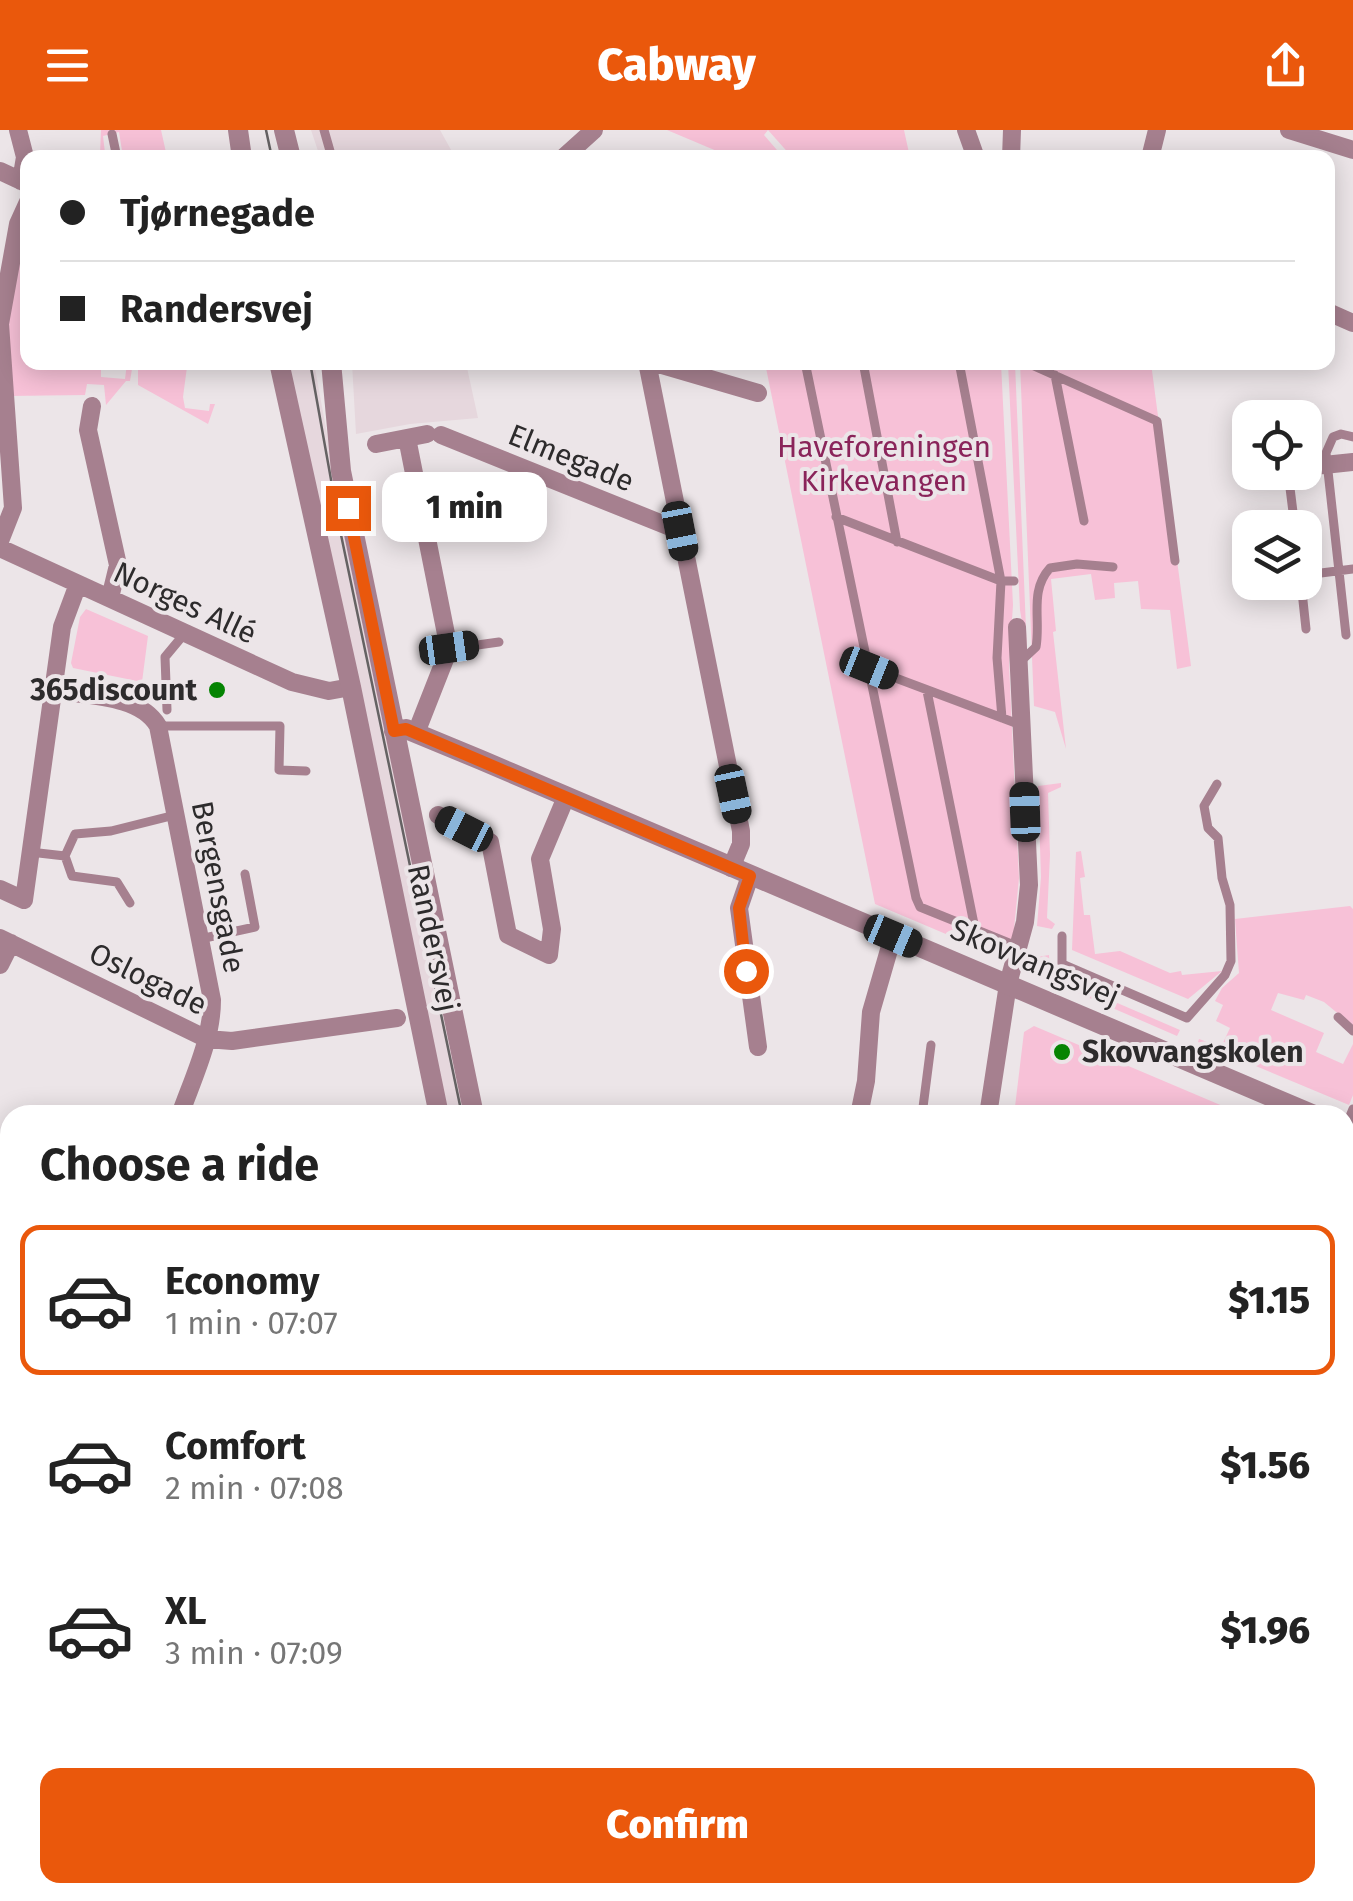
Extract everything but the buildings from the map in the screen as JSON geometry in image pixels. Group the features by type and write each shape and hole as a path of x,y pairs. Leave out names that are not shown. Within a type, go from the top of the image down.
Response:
{"street":[{"path":"571,150 594,130"},
{"path":"1289,130 1353,150"},
{"path":"0,544 13,508 0,324 20,220"},
{"name":"Randersvej","path":"281,370 437,1105"},
{"name":"Randersvej","path":"332,370 341,471 472,1105"},
{"path":"651,370 740,831 739,908 758,1047"},
{"path":"677,370 758,394"},
{"path":"92,406 88,430 118,565 110,598"},
{"name":"Elmegade","path":"408,438 434,434 680,531"},
{"path":"376,444 408,438 449,648 416,733"},
{"path":"1322,465 1353,462"},
{"name":"Norges Allé","path":"0,544 78,584 302,686 329,691 351,687"},
{"path":"0,889 24,900 62,628 78,584"},
{"path":"990,1105 1028,885 1017,626"},
{"path":"52,690 130,704 162,718"},
{"name":"Bergensgade","path":"162,718 176,815 212,1000 212,1021 184,1105"},
{"name":"Skovvangsvej","path":"394,731 406,729 416,733 1291,1105"},
{"path":"438,815 490,842 508,935 549,955 552,928 540,859 566,797"},
{"path":"860,1105 871,1012 893,936"},
{"path":"0,965 5,940"},
{"name":"Oslogade","path":"5,940 207,1039 267,1037 397,1018"}],"lane":[{"path":"112,134 115,150"},
{"path":"808,370 916,898 920,907 1019,947"},
{"path":"865,370 897,542"},
{"path":"961,370 1001,581 998,658 1002,718"},
{"path":"1043,370 1157,421 1176,561"},
{"path":"1055,375 1084,520"},
{"path":"1346,635 1326,464 1327,444 1333,437 1353,437"},
{"path":"836,517 1001,581 1014,581"},
{"path":"1018,663 1036,647 1037,592 1050,568 1077,564 1113,567"},
{"path":"1322,573 1353,569"},
{"path":"1303,600 1306,630"},
{"path":"185,633 166,657 162,718 280,726 279,770 306,771"},
{"path":"449,648 499,642"},
{"path":"869,668 1021,725"},
{"path":"927,691 975,930"},
{"path":"1062,936 1062,964 1187,1018 1225,976 1231,961 1230,904 1222,878 1218,838 1208,828 1204,806 1217,784"},
{"path":"130,902 117,882 72,876 65,856 75,834 110,831 176,815"},
{"path":"30,852 65,856"},
{"path":"200,939 255,927 245,874"},
{"path":"1338,1017 1353,1030"},
{"path":"923,1105 930,1045"}],"shaded area":[{"path":"311,130 440,130 451,150 318,150"},
{"path":"289,370 315,370 465,1105 445,1105"},
{"path":"352,370 468,370 478,418 356,434"}],"green space":[{"path":"101,130 161,130 165,150 122,150 119,132 103,136 105,150 100,150"},
{"path":"667,130 768,130 764,135 777,150 714,150"},
{"path":"768,130 904,130 908,150 786,150"},
{"path":"20,255 20,370 101,370 101,377 125,379 126,370 132,370 130,381 106,405 104,385 87,384 85,395 9,396 6,331"},
{"path":"138,370 187,370 185,408 209,411 210,404 215,404 208,424 138,385"},
{"name":"Haveforeningen Kirkevangen","path":"766,370 1001,370 1013,605 1009,664 1019,878 1013,939 986,951 875,904"},
{"path":"1008,370 1015,370 1027,653 1020,610"},
{"name":"Haveforeningen Kirkevangen","path":"1020,370 1152,370 1191,666 1177,669 1170,610 1141,609 1138,581 1114,583 1115,598 1095,600 1091,574 1051,579 1066,749 1055,712 1034,706"},
{"path":"86,609 148,636 142,682 73,668 80,617"},
{"path":"1061,783 1061,787 1048,793 1047,918 1055,924 1052,929 1037,926 1041,877 1038,786"},
{"path":"1081,851 1084,915 1090,915 1095,954 1120,951 1170,973 1181,971 1182,975 1222,971 1188,999 1072,950 1076,852"},
{"path":"1350,906 1353,1026 1324,1002 1306,995 1304,1000 1278,993 1271,1010 1324,1033 1316,1052 1343,1064 1353,1044 1353,1095 1349,1105 1198,1042 1199,1039 1221,1047 1230,1028 1216,1021 1223,1005 1215,1001 1222,988 1239,973 1235,919"},
{"path":"1049,955 1050,974 1180,1030 1177,1036 1041,977 1031,958"},
{"name":"Skovvangskolen","path":"1034,1026 1220,1105 1015,1105 1024,1032"}],"tram line":[{"path":"266,130 270,150"},
{"path":"311,370 340,530 460,1105"}],"place":[{"name":"365discount","path":"217,690"},
{"name":"Skovvangskolen","path":"1062,1052"}],"route":[{"path":"348,508 394,731 406,729 750,876 739,908 746,971"}]}
